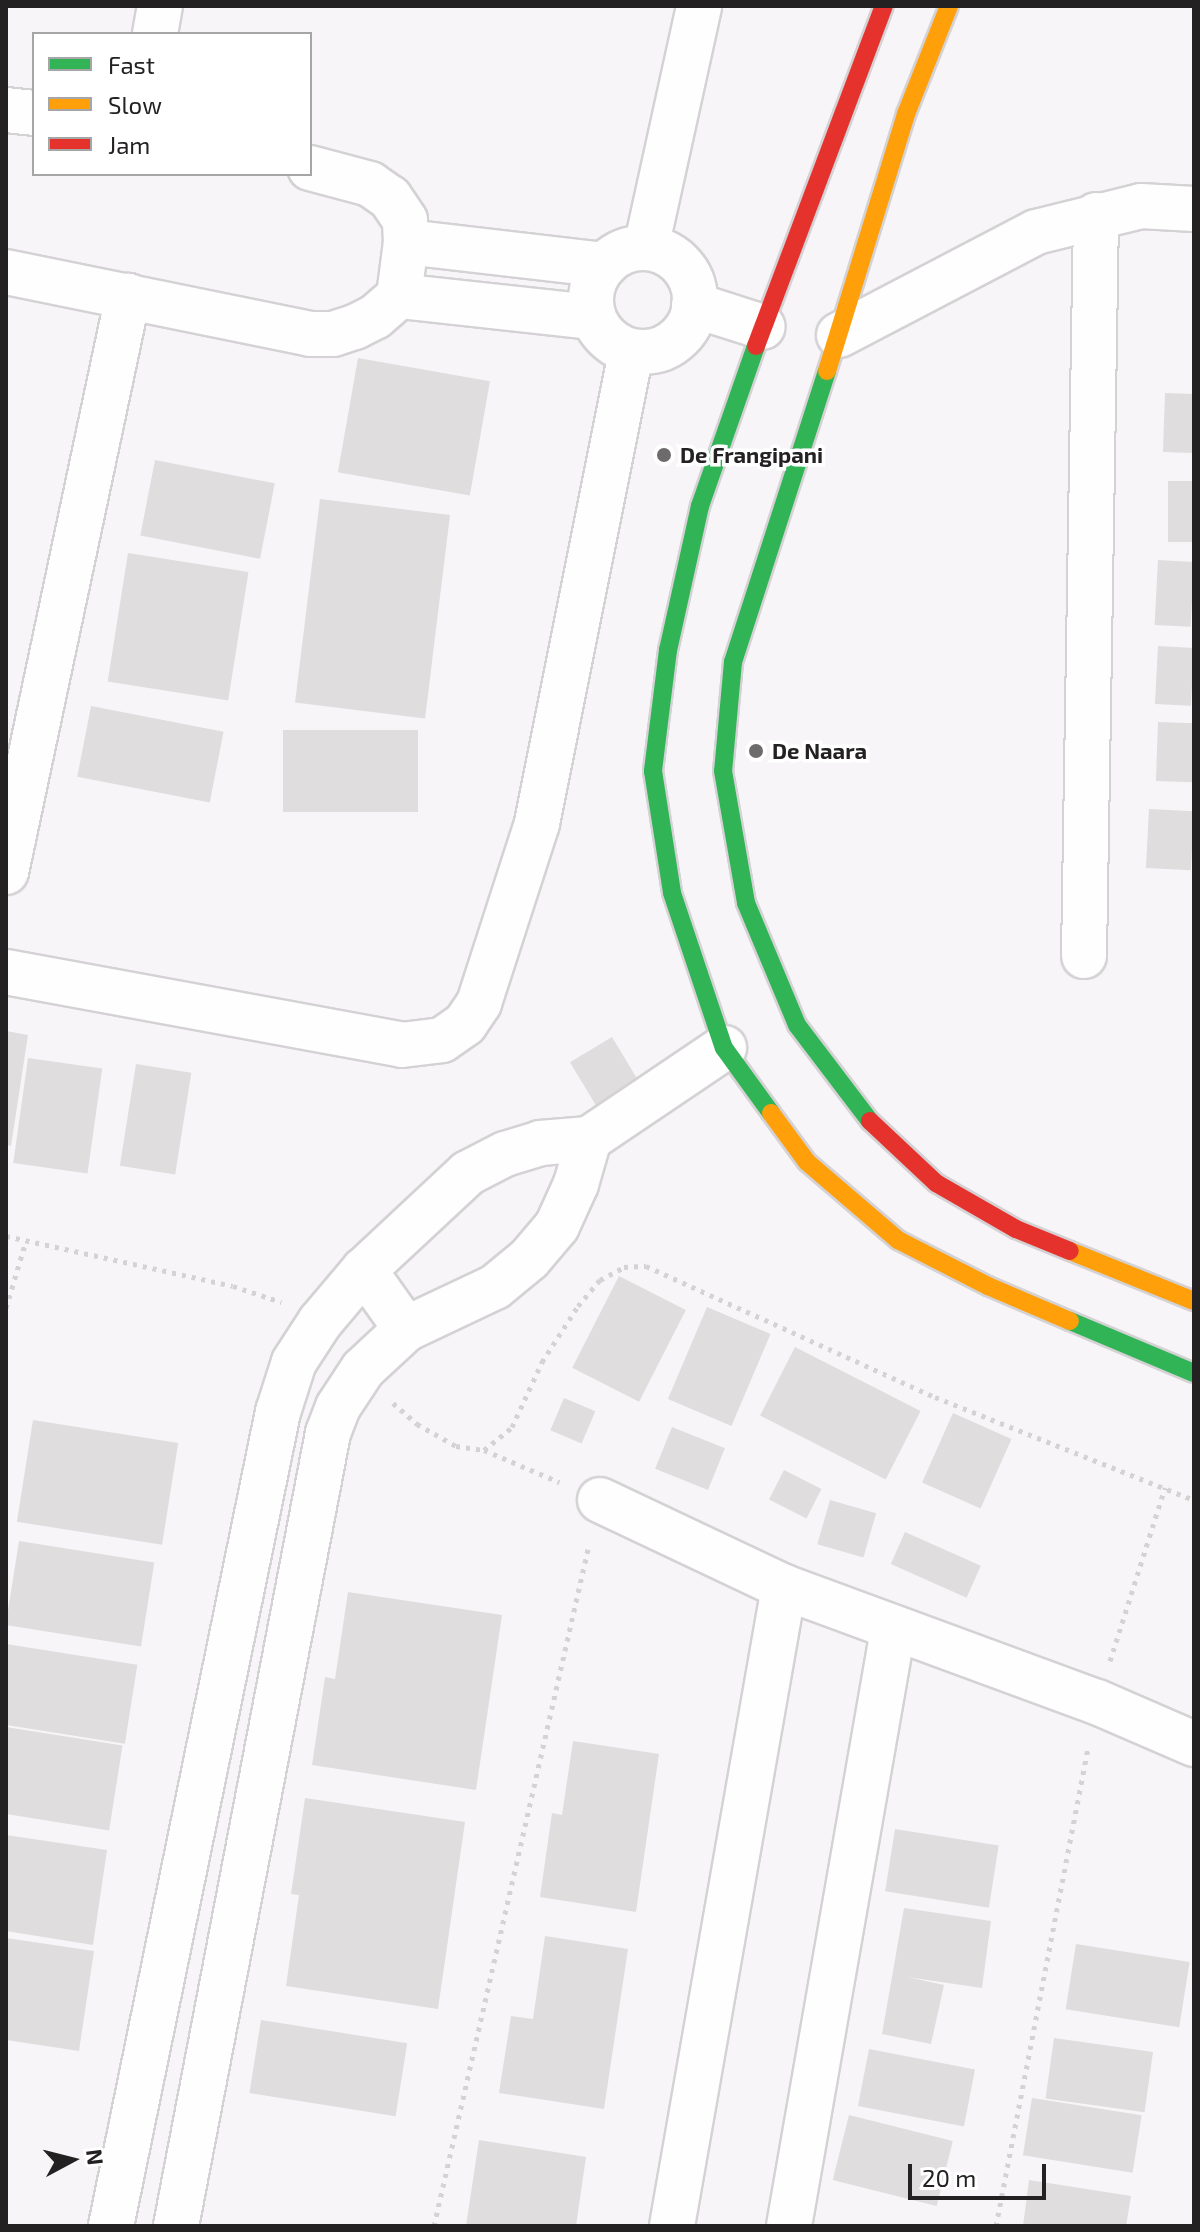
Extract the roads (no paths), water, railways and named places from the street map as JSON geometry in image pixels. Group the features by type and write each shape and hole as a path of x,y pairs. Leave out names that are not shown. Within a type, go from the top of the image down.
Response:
{"street":[{"path":"155,32 160,6"},
{"path":"646,248 699,6"},
{"path":"884,6 763,327 700,506 668,650 653,771 672,893 724,1048 807,1162 898,1240 988,1286 1194,1373"},
{"path":"949,6 906,114 839,335 733,662 723,771 746,903 797,1025 864,1116 936,1183 1016,1229 1194,1301"},
{"path":"6,110 32,113"},
{"path":"6,272 310,334 333,334 375,317 399,296 406,242 405,220 390,198 350,176 312,168"},
{"path":"839,335 1036,232 1141,206 1194,209"},
{"path":"1084,956 1096,215"},
{"path":"406,242 605,265"},
{"path":"646,248 666,253 682,266 693,284 694,305 689,326 674,343 654,352 631,352 608,339 593,317 590,299 594,280 605,265 623,252 646,248"},
{"path":"6,872 128,296"},
{"path":"399,296 593,317"},
{"path":"694,305 763,327"},
{"path":"6,972 402,1045 442,1040 465,1024 479,1003 537,823 631,352"},
{"path":"111,2226 278,1412 294,1362 320,1322 364,1270 468,1173 505,1154 540,1143 589,1139 724,1048"},
{"path":"176,2226 328,1433 338,1407 363,1369 406,1329 495,1287 529,1259 557,1226 576,1184 589,1139"},
{"path":"364,1270 406,1329"},
{"path":"600,1500 784,1587 893,1630 1097,1702 1194,1744"},
{"path":"672,2226 784,1587"},
{"path":"789,2226 893,1630"}],"place":[{"name":"De Frangipani","path":"664,455"},
{"name":"De Naara","path":"756,751"}]}
